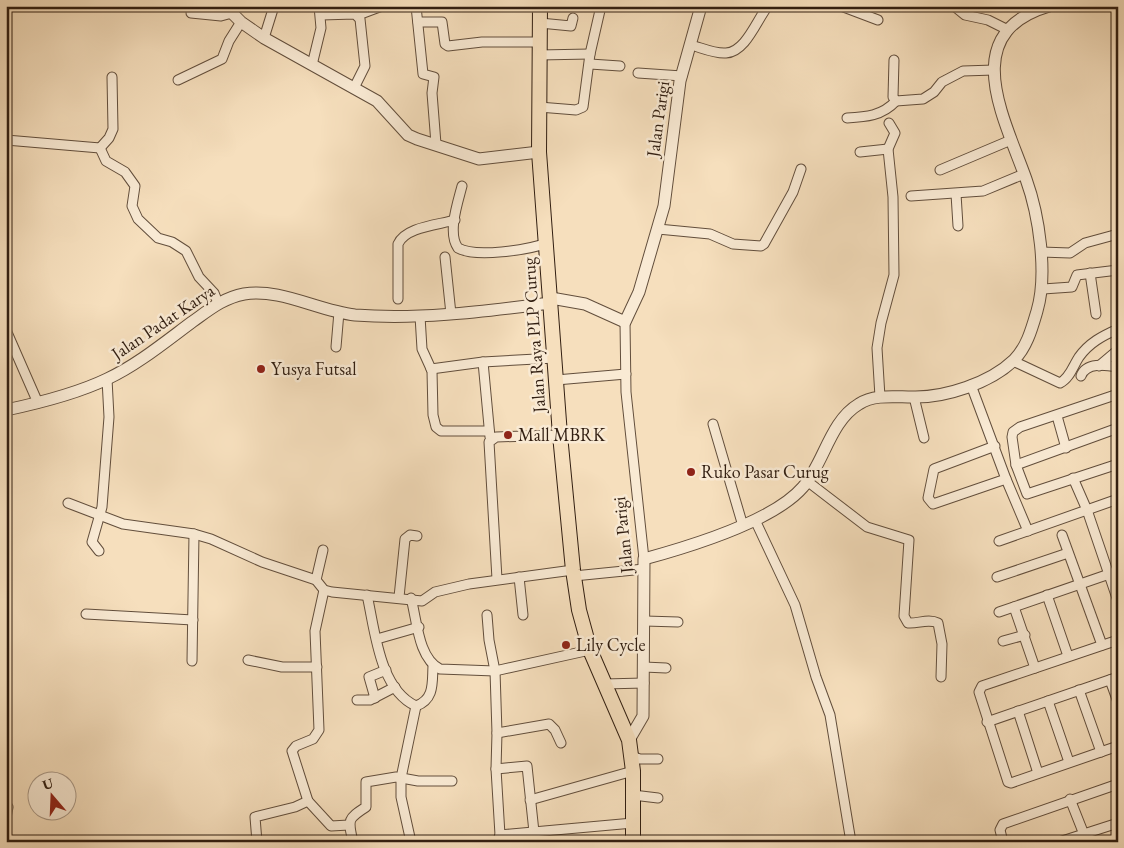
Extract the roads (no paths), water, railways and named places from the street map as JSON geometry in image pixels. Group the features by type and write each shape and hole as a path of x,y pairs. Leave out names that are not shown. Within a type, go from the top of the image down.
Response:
{"main road":[{"name":"Jalan Raya PLP Curug","path":"540,6 539,152 560,435 573,573 579,610 590,650 628,740 633,772 633,842"}],"street":[{"path":"264,38 274,6"},
{"path":"312,65 320,33 320,11 358,16 382,6"},
{"path":"416,6 423,74 434,77 432,93 436,144"},
{"path":"539,108 582,108 586,96 590,54 601,6"},
{"name":"Jalan Parigi","path":"628,740 643,716 645,621 644,564 631,446 626,374 626,322 640,292 658,229 667,190 677,99 701,6"},
{"path":"691,45 720,53 732,52 745,40 768,6"},
{"path":"842,6 878,20"},
{"path":"954,6 965,15 988,20 1008,30"},
{"path":"68,503 123,524 194,534 224,544 262,562 316,580 324,590 412,598 422,601 442,590 497,579 573,573 644,564 755,520 790,499 807,481 845,416 859,404 880,397 928,396 971,385 1013,361 1027,341 1043,289 1041,252 1032,200 996,94 994,70 998,44 1008,30 1027,14 1050,6"},
{"path":"191,13 221,16 229,10 241,22 264,38 377,102 408,135 479,159 539,152"},
{"path":"354,88 365,66 362,32 358,16"},
{"path":"540,23 571,26 573,18"},
{"path":"418,22 442,21 446,46 482,42 590,54"},
{"path":"178,80 222,58 241,22"},
{"path":"894,60 893,95 896,101"},
{"path":"590,64 620,66"},
{"path":"847,118 874,115 886,110 896,101 923,99 934,92 942,82 963,71 994,70"},
{"path":"638,72 682,76"},
{"path":"100,148 114,129 112,77"},
{"path":"880,397 878,348 881,323 894,274 893,197 888,149 895,133 889,123"},
{"path":"6,140 100,148"},
{"path":"940,170 1011,140"},
{"path":"100,148 106,161 125,172 135,186 132,206 138,219 158,238 172,242 186,251 199,277 214,293 218,303"},
{"path":"860,152 888,149"},
{"path":"658,229 710,234 734,244 760,246 764,244 793,192 801,170"},
{"path":"911,196 983,191 1024,174"},
{"path":"462,186 455,220 454,238 458,248 462,250 502,252 531,249 547,243"},
{"path":"956,194 958,226"},
{"path":"398,299 398,244 401,237 410,232 455,220"},
{"path":"1041,252 1070,253 1085,244 1118,234"},
{"path":"445,257 451,314"},
{"path":"1043,289 1070,288 1074,285 1077,275 1118,270"},
{"path":"1090,273 1096,314"},
{"name":"Jalan Padat Karya","path":"6,410 38,403 107,379 136,362 218,303 244,294 273,294 355,315 420,316 451,314 551,301"},
{"path":"551,301 585,304 626,322"},
{"path":"336,347 339,312"},
{"path":"420,316 421,341 431,369 433,415 436,427 441,431 496,437 560,435"},
{"path":"1013,361 1060,383 1066,378 1088,347 1100,337 1118,329"},
{"path":"6,330 38,403"},
{"path":"1099,366 1117,351"},
{"path":"431,369 483,362 555,358"},
{"path":"483,362 490,435 497,579"},
{"path":"1081,376 1085,368 1099,366 1118,367"},
{"path":"556,380 626,374"},
{"path":"99,551 92,542 100,515 109,417 107,379"},
{"path":"971,385 1006,479 1028,531"},
{"path":"1118,394 1020,427 1013,432 1016,465 1027,494 1118,464"},
{"path":"914,397 924,438"},
{"path":"1057,416 1066,448"},
{"path":"713,424 743,526"},
{"path":"1016,465 1118,428"},
{"path":"995,446 934,469 928,498 933,504 1006,479"},
{"path":"1073,478 1113,573 1118,601"},
{"path":"807,481 866,526 909,540 904,616 908,623 911,624 929,620 938,624 942,644 941,677"},
{"path":"999,540 1118,500"},
{"path":"755,520 795,605 816,677 830,715 852,842"},
{"path":"192,661 194,534"},
{"path":"399,597 405,539 410,535 417,536"},
{"path":"1062,535 1102,645"},
{"path":"316,580 323,550"},
{"path":"997,577 1068,553"},
{"path":"999,612 1113,573"},
{"path":"520,576 523,615"},
{"path":"324,590 315,631 319,730 313,740 296,746 292,751 308,800 331,826 350,825"},
{"path":"1047,594 1068,656"},
{"path":"367,595 386,670 403,698 416,706"},
{"path":"412,598 426,656 433,666 440,669 495,671 590,650"},
{"path":"1014,607 1035,668"},
{"path":"86,614 193,620"},
{"path":"487,615 489,640 495,671 498,733 496,769 498,838 534,832 633,823"},
{"path":"645,621 678,622"},
{"path":"377,639 419,627"},
{"path":"1003,641 1025,635"},
{"path":"1115,641 982,686 979,692 987,722 1008,782 1012,783 1118,746"},
{"path":"248,660 282,667 317,667"},
{"path":"411,842 401,798 401,778 416,706 428,698 432,691 433,666"},
{"path":"644,667 666,668"},
{"path":"375,698 369,677 386,670"},
{"path":"987,722 1114,679 1118,702"},
{"path":"604,684 644,683"},
{"path":"357,700 375,698 395,687"},
{"path":"1079,690 1102,752"},
{"path":"1048,700 1069,762"},
{"path":"1018,711 1038,773"},
{"path":"498,733 549,724 555,730 561,743"},
{"path":"631,756 640,759 658,759"},
{"path":"496,769 527,766 534,832"},
{"path":"530,800 633,772"},
{"path":"353,842 350,825 355,813 366,807 366,782 401,778 426,781 452,781"},
{"path":"1003,842 1000,830 1003,824 1070,799 1118,784"},
{"path":"633,795 658,798"},
{"path":"1070,799 1085,838"},
{"path":"257,842 254,818 295,807 308,800"},
{"path":"6,818 8,807"},
{"path":"1059,842 1085,838 1117,825"},
{"path":"6,834 7,842"}],"place":[{"name":"Yusya Futsal","path":"261,369"},
{"name":"Mall MBRK","path":"508,435"},
{"name":"Ruko Pasar Curug","path":"691,472"},
{"name":"Lily Cycle","path":"566,645"}]}
